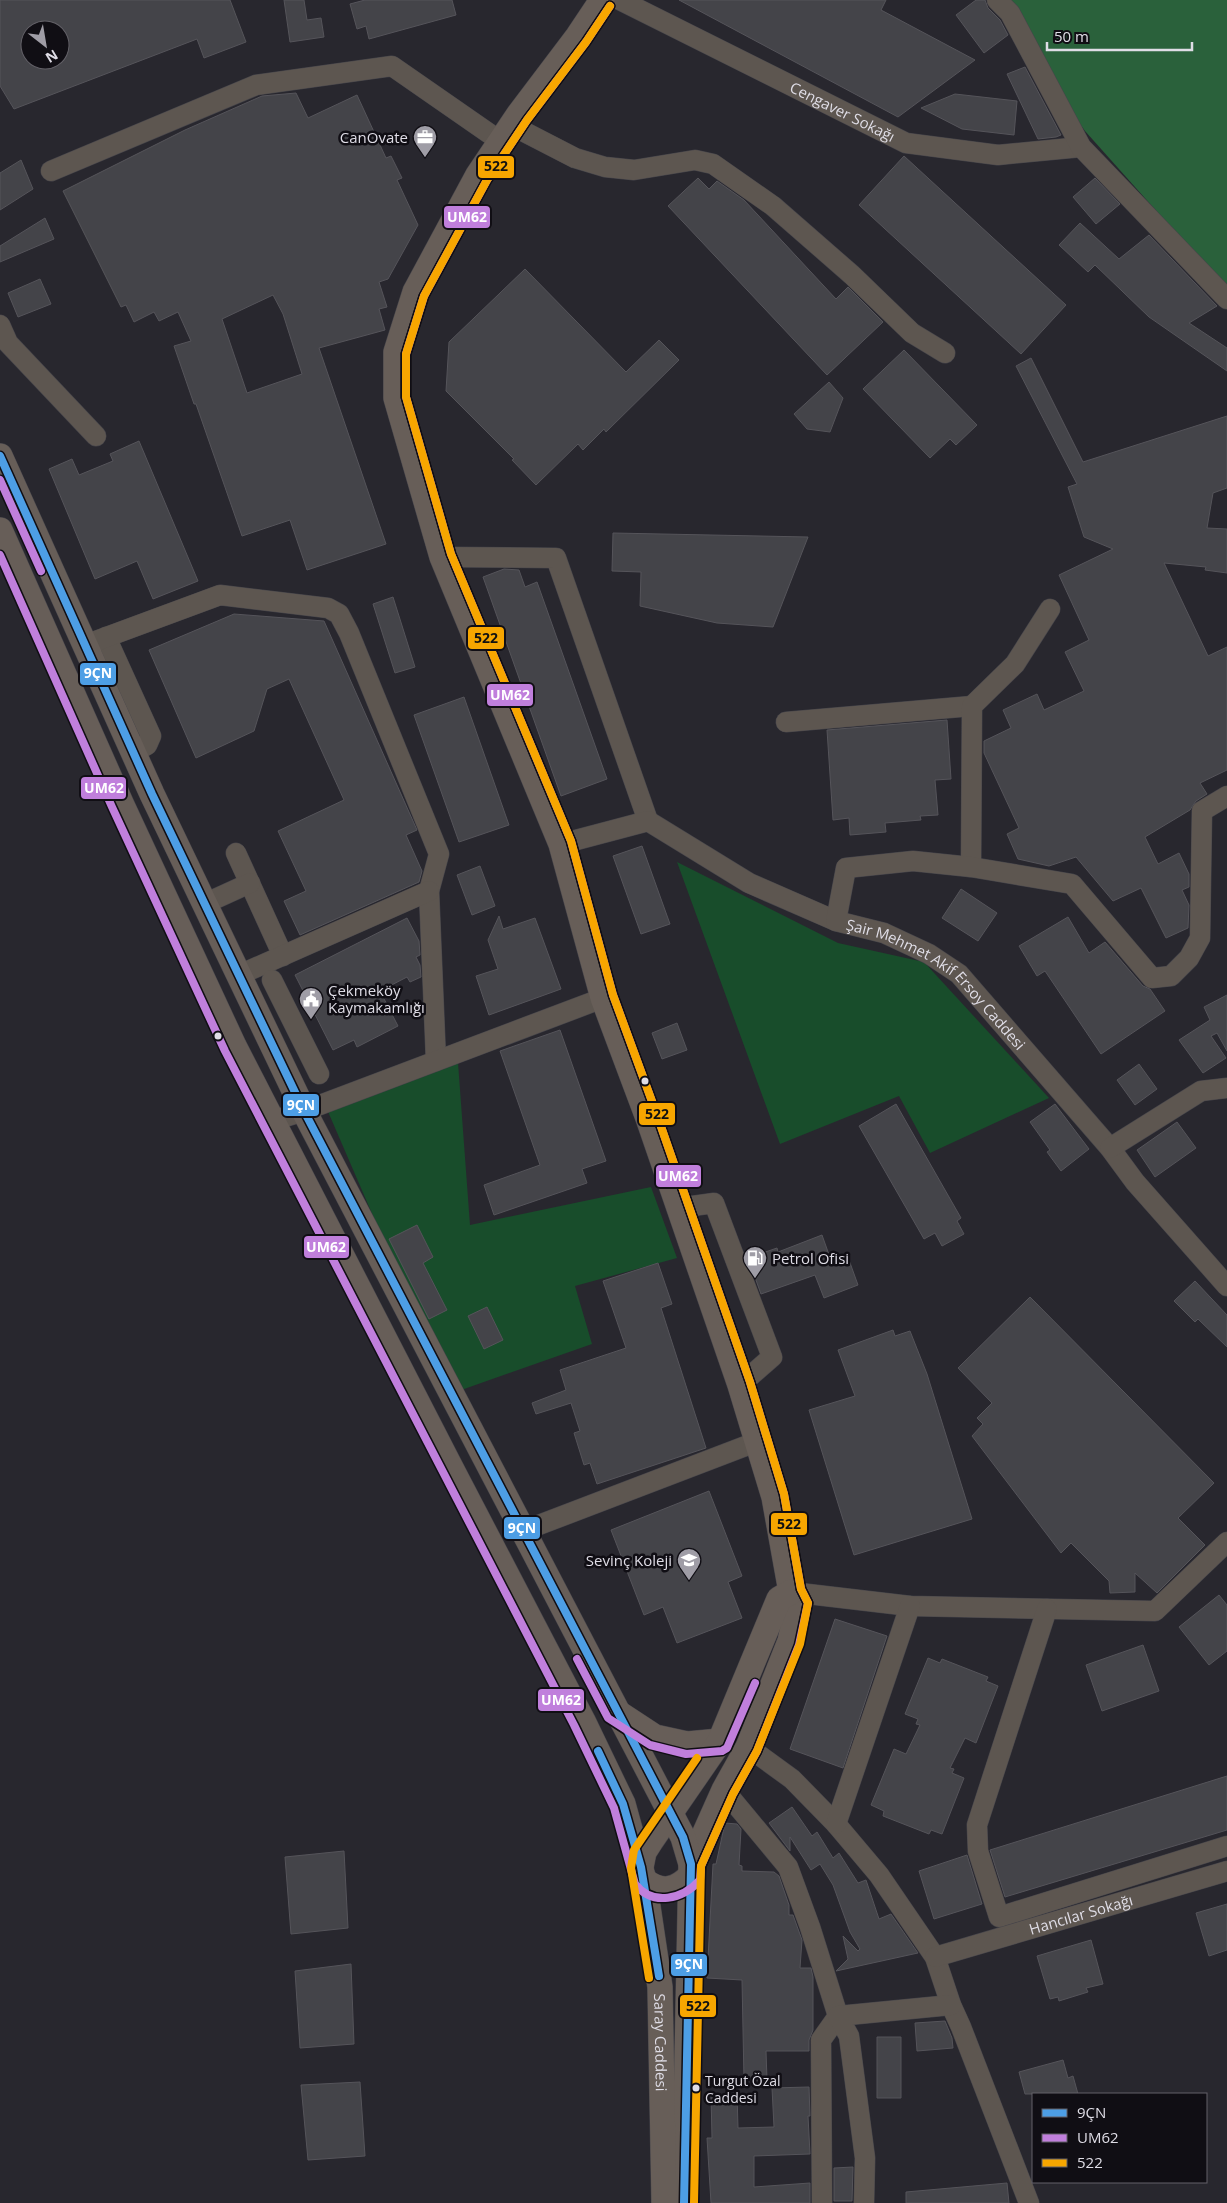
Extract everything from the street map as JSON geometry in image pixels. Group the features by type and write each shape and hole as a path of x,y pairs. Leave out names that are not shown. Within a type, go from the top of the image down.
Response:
{"main road":[{"path":"602,0 478,175 415,292 396,352 396,398 442,557 561,844 603,998 648,1118 740,1386 774,1496 791,1592 798,1605 790,1641 748,1747 724,1790 681,1885 667,1890 652,1887 642,1873 644,1852 720,1741 779,1599 791,1592"},
{"path":"0,456 96,641 133,753 304,1111 616,1712 672,1813 690,1864"},
{"name":"Saray Caddesi","path":"0,530 125,812 234,1046 445,1458 584,1720 623,1804 642,1873 660,1987 664,2203"},
{"path":"616,1712 655,1738 687,1744 720,1741"},
{"path":"651,1841 664,1840 677,1843 690,1864"},
{"name":"Saray Caddesi","path":"684,2203 690,1864"}],"street":[{"name":"Cengaver Sokağı","path":"620,0 906,144 998,155 1082,147"},
{"path":"997,0 1010,13 1082,147 1227,299"},
{"path":"51,171 256,85 392,66 506,133 575,158 605,167 634,170 695,160 713,164 773,206 852,275 912,333 945,353"},
{"path":"4,334 96,436"},
{"path":"442,557 556,558 648,821 561,844"},
{"path":"96,641 220,595 328,608 339,614 349,633 439,854 429,891 436,1061"},
{"path":"786,722 972,706 1015,664 1050,609"},
{"path":"971,868 972,706"},
{"path":"836,922 846,868 913,861 1072,884 1152,978 1171,976 1189,958 1200,938 1202,811 1227,796"},
{"name":"Şair Mehmet Akif Ersoy Caddesi","path":"648,821 749,883 836,922 884,934 929,954 959,974 1110,1148 1135,1182 1227,1286"},
{"path":"236,853 283,956"},
{"path":"204,904 250,883"},
{"path":"239,975 429,891"},
{"path":"272,980 319,1074"},
{"path":"272,1121 304,1111 603,998"},
{"path":"268,1036 294,1024"},
{"path":"1110,1148 1201,1091 1227,1088"},
{"path":"678,1208 714,1203 772,1357 740,1386"},
{"path":"523,1531 756,1442"},
{"path":"791,1592 910,1606 1155,1611 1227,1542"},
{"path":"836,1824 910,1606"},
{"path":"1047,1609 977,1824 978,1851 999,1917 1227,1846"},
{"path":"748,1747 792,1779 836,1824 879,1875 935,1958 951,2006 961,2027 1029,2203"},
{"path":"724,1790 788,1868 810,1927 838,2016 849,2036 865,2158 864,2203"},
{"name":"Hancılar Sokağı","path":"935,1958 1227,1871"},
{"path":"822,2203 821,2040 838,2016 951,2006"}],"green space":[{"path":"989,0 1227,0 1227,290 1085,131"},
{"path":"677,862 838,943 924,962 1049,1098 930,1153 899,1096 780,1144"},
{"path":"457,1049 470,1225 651,1187 677,1258 575,1286 592,1344 450,1394 326,1107"}],"building":[{"path":"0,0 230,0 246,42 204,58 197,39 14,109 0,86"},
{"path":"284,0 304,0 307,20 321,18 324,37 290,42"},
{"path":"365,0 452,0 456,15 369,39 366,26 357,29 350,4"},
{"path":"679,0 886,0 881,10 975,60 898,117"},
{"path":"976,0 985,0 988,8 1000,20 1008,35 984,53 956,15"},
{"path":"1025,67 1061,135 1038,139 1007,74"},
{"path":"296,93 308,118 357,95 386,158 391,156 402,178 397,180 418,225 388,279 379,282 387,307 379,309 385,330 319,348 386,544 307,570 290,520 242,536 174,346 191,341 178,312 159,321 154,312 134,322 126,305 121,307 63,191 185,130 262,96","holes":["273,295 283,314 302,374 247,393 222,319"]},
{"path":"955,94 1017,101 1014,135 962,129 921,108"},
{"path":"904,156 1066,305 1021,354 859,205"},
{"path":"21,160 33,189 0,210 0,173"},
{"path":"698,178 709,189 717,181 744,200 836,299 848,287 883,322 827,375 668,206"},
{"path":"1095,178 1120,204 1096,224 1073,197"},
{"path":"45,218 54,239 0,262 0,246"},
{"path":"1080,223 1119,259 1149,235 1217,306 1189,323 1227,348 1227,371 1149,317 1095,265 1088,272 1059,245"},
{"path":"525,269 626,372 659,340 679,360 606,432 604,429 583,450 578,444 536,485 512,460 514,459 446,391 449,342"},
{"path":"40,279 51,304 18,317 8,293"},
{"path":"904,350 977,425 956,445 950,439 930,458 863,389"},
{"path":"1031,358 1083,462 1227,416 1227,488 1213,493 1207,528 1227,529 1227,573 1205,570 1206,567 1164,563 1208,656 1227,647 1227,770 1200,783 1207,794 1196,801 1190,810 1145,837 1158,864 1179,853 1189,874 1189,887 1182,890 1189,905 1188,928 1166,938 1141,888 1113,901 1076,857 1049,866 1018,859 1007,834 1019,828 984,753 984,741 1011,728 1003,710 1037,694 1044,710 1084,691 1065,652 1089,640 1059,575 1113,549 1084,537 1068,487 1077,484 1016,366"},
{"path":"829,382 843,398 830,432 807,429 794,414"},
{"path":"139,441 198,581 153,599 137,561 95,579 49,469 72,459 79,475 113,461 110,454"},
{"path":"613,533 808,537 773,627 717,623 640,606 641,572 612,571"},
{"path":"504,569 519,570 525,587 537,582 607,779 561,796 483,577"},
{"path":"393,597 415,667 395,673 373,604"},
{"path":"234,614 324,621 417,830 406,835 422,871 419,882 300,935 284,901 306,891 278,831 344,800 289,679 267,689 254,731 196,758 149,650"},
{"path":"464,697 509,825 459,842 414,715"},
{"path":"947,720 951,779 935,780 938,815 920,816 921,820 885,823 886,832 850,835 849,818 833,820 827,730"},
{"path":"642,846 670,924 641,934 613,856"},
{"path":"480,866 495,906 472,915 457,875"},
{"path":"961,889 997,913 978,941 942,918"},
{"path":"499,916 503,929 535,918 561,989 489,1015 476,976 498,969 488,940"},
{"path":"1068,917 1089,953 1105,942 1143,986 1150,989 1165,1011 1101,1054 1045,971 1037,976 1019,946"},
{"path":"407,918 419,941 420,955 416,957 420,965 421,977 410,982 407,977 380,991 398,1026 357,1047 354,1040 333,1050 295,975"},
{"path":"1227,995 1227,1051 1217,1033 1211,1036 1226,1058 1203,1073 1179,1040 1210,1020 1204,1007"},
{"path":"677,1023 687,1050 662,1059 652,1033"},
{"path":"560,1030 606,1161 582,1169 587,1183 494,1215 484,1185 540,1165 500,1051"},
{"path":"1139,1064 1157,1089 1135,1105 1117,1080"},
{"path":"896,1104 961,1218 957,1221 964,1234 942,1246 935,1233 924,1239 859,1126"},
{"path":"1055,1104 1089,1149 1061,1171 1047,1152 1050,1150 1030,1122"},
{"path":"1177,1122 1196,1148 1155,1177 1137,1150"},
{"path":"417,1225 433,1257 423,1263 447,1310 429,1319 389,1239"},
{"path":"822,1235 833,1266 849,1260 858,1285 824,1298 815,1275 761,1294 748,1258 777,1248 778,1252"},
{"path":"658,1263 672,1304 661,1308 706,1448 597,1484 590,1463 584,1465 574,1433 580,1431 571,1403 536,1414 532,1403 566,1390 560,1370 626,1348 603,1281"},
{"path":"1195,1281 1227,1315 1227,1347 1198,1319 1195,1322 1174,1301"},
{"path":"1030,1297 1214,1483 1178,1518 1205,1545 1157,1593 1135,1573 1135,1592 1110,1593 1109,1581 1071,1543 1061,1553 972,1436 983,1424 977,1418 992,1403 958,1368"},
{"path":"487,1307 503,1340 484,1349 468,1316"},
{"path":"893,1330 895,1336 910,1331 927,1374 972,1519 854,1555 809,1410 855,1396 838,1350"},
{"path":"709,1491 742,1576 728,1582 742,1618 677,1643 663,1607 644,1615 611,1530"},
{"path":"1219,1595 1227,1605 1227,1651 1209,1665 1179,1627"},
{"path":"835,1619 887,1636 843,1768 790,1749"},
{"path":"1143,1645 1159,1691 1102,1711 1086,1665"},
{"path":"928,1658 940,1663 942,1659 988,1677 986,1681 998,1686 976,1743 965,1738 950,1768 954,1769 952,1773 964,1778 942,1834 931,1830 929,1834 883,1816 884,1811 871,1805 894,1749 906,1754 920,1725 916,1724 918,1719 905,1714"},
{"path":"1227,1776 1227,1830 1005,1897 990,1850"},
{"path":"792,1807 812,1836 817,1832 833,1858 839,1853 858,1883 866,1880 879,1919 891,1914 918,1953 836,1971 848,1959 843,1936 858,1951 860,1949 850,1932 833,1885 820,1864 811,1870 790,1837 790,1851 769,1823"},
{"path":"725,1823 737,1824 741,1829 739,1865 742,1866 742,1871 774,1872 779,1876 789,1905 789,1915 793,1915 802,1940 800,1968 811,1968 813,1977 813,2030 809,2040 809,2051 766,2051 767,2080 744,2080 742,1980 707,1978 713,1864 716,1864"},
{"path":"344,1851 348,1928 291,1934 285,1857"},
{"path":"967,1855 982,1904 934,1919 919,1871"},
{"path":"1227,1904 1227,1950 1209,1956 1196,1913"},
{"path":"1091,1940 1103,1984 1086,1988 1088,1992 1059,2001 1058,1997 1050,1999 1037,1956"},
{"path":"351,1964 354,2044 300,2048 295,1971"},
{"path":"945,2021 952,2038 953,2048 917,2051 915,2023"},
{"path":"877,2037 901,2037 901,2098 877,2098"},
{"path":"1063,2060 1068,2078 1073,2076 1078,2093 1025,2094 1019,2072"},
{"path":"360,2082 365,2156 308,2160 301,2085"},
{"path":"809,2087 810,2154 754,2156 754,2187 810,2183 810,2203 711,2203 707,2138 712,2138 711,2095 737,2094 738,2128 774,2127 772,2088"},
{"path":"853,2167 852,2201 834,2201 834,2168"},
{"path":"1007,2183 1009,2203 906,2203 906,2192"}],"transit line":[{"name":"UM62","path":"0,555 112,807 225,1051 574,1725 614,1808 635,1884 650,1896 659,1898 677,1896 685,1892 700,1880 701,1866 733,1794 757,1751 799,1645 808,1603 801,1589 784,1494 750,1382 613,995 571,841 451,554 406,397 406,354 424,296 487,180 527,120 586,42 610,6"},
{"name":"522","path":"610,6 586,42 527,120 487,180 424,296 406,354 406,397 451,554 571,841 613,995 750,1382 784,1494 801,1589 808,1603 800,1644 757,1751 733,1794 701,1866 694,2203"},
{"name":"9ÇN","path":"0,456 152,794 304,1111 683,1837 691,1864 684,2203"},
{"name":"UM62","path":"0,480 41,571"},
{"name":"UM62","path":"577,1659 608,1718 650,1745 686,1754 722,1751 727,1748 755,1683"},
{"name":"9ÇN","path":"598,1751 623,1804 641,1867 659,1976"},
{"name":"522","path":"649,1978 631,1868 634,1850 697,1758"}],"place":[{"name":"CanOvate","path":"425,158"},
{"name":"Çekmeköy Kaymakamlığı","path":"311,1020"},
{"name":"Petrol Ofisi","path":"755,1279"},
{"name":"Sevinç Koleji","path":"689,1581"},
{"name":"Turgut Özal Caddesi","path":"696,2088"}]}
